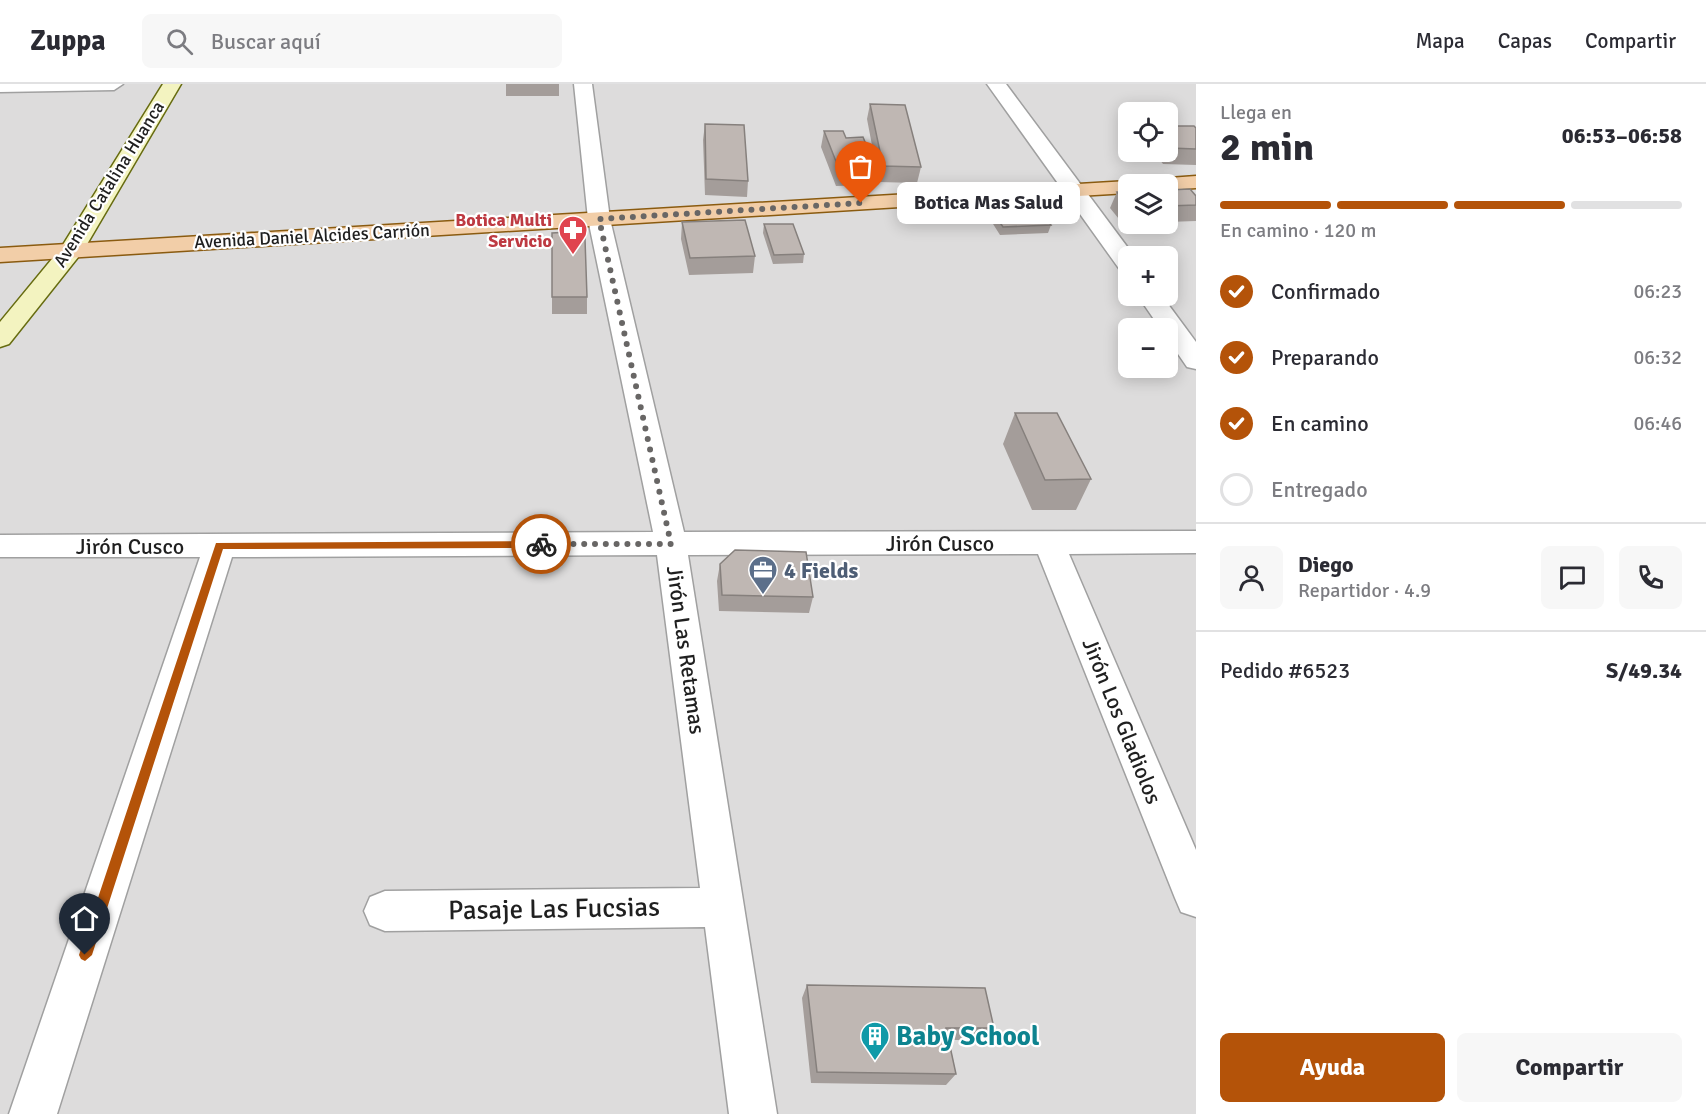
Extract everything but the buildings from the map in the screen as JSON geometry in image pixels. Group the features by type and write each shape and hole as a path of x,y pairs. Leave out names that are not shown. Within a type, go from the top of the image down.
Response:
{"main road":[{"path":"1178,183 1196,182"},
{"name":"Avenida Daniel Alcides Carrión","path":"0,255 1118,188"}],"street":[{"path":"0,86 114,84"},
{"name":"Avenida Catalina Huanca","path":"0,339 71,251 172,84"},
{"name":"Jirón Las Retamas","path":"583,84 599,219 671,544 753,1114"},
{"path":"996,84 1118,251"},
{"path":"1157,306 1196,361"},
{"name":"Jirón Cusco","path":"0,546 1196,542"},
{"name":"Jirón Los Gladiolos","path":"1049,543 1195,896"},
{"path":"33,1114 220,545"},
{"name":"Pasaje Las Fucsias","path":"385,911 723,907"}],"shaded area":[{"path":"0,84 1196,84 1196,1114 0,1114"}],"way so far":[{"path":"541,544 671,544 599,219 861,203"}],"place":[{"name":"Botica Mas Salud","path":"861,203"},
{"name":"Botica Multi Servicio","path":"573,256"},
{"name":"4 Fields","path":"763,596"},
{"name":"Baby School","path":"875,1062"}],"route":[{"path":"85,955 220,545 541,544"}]}
